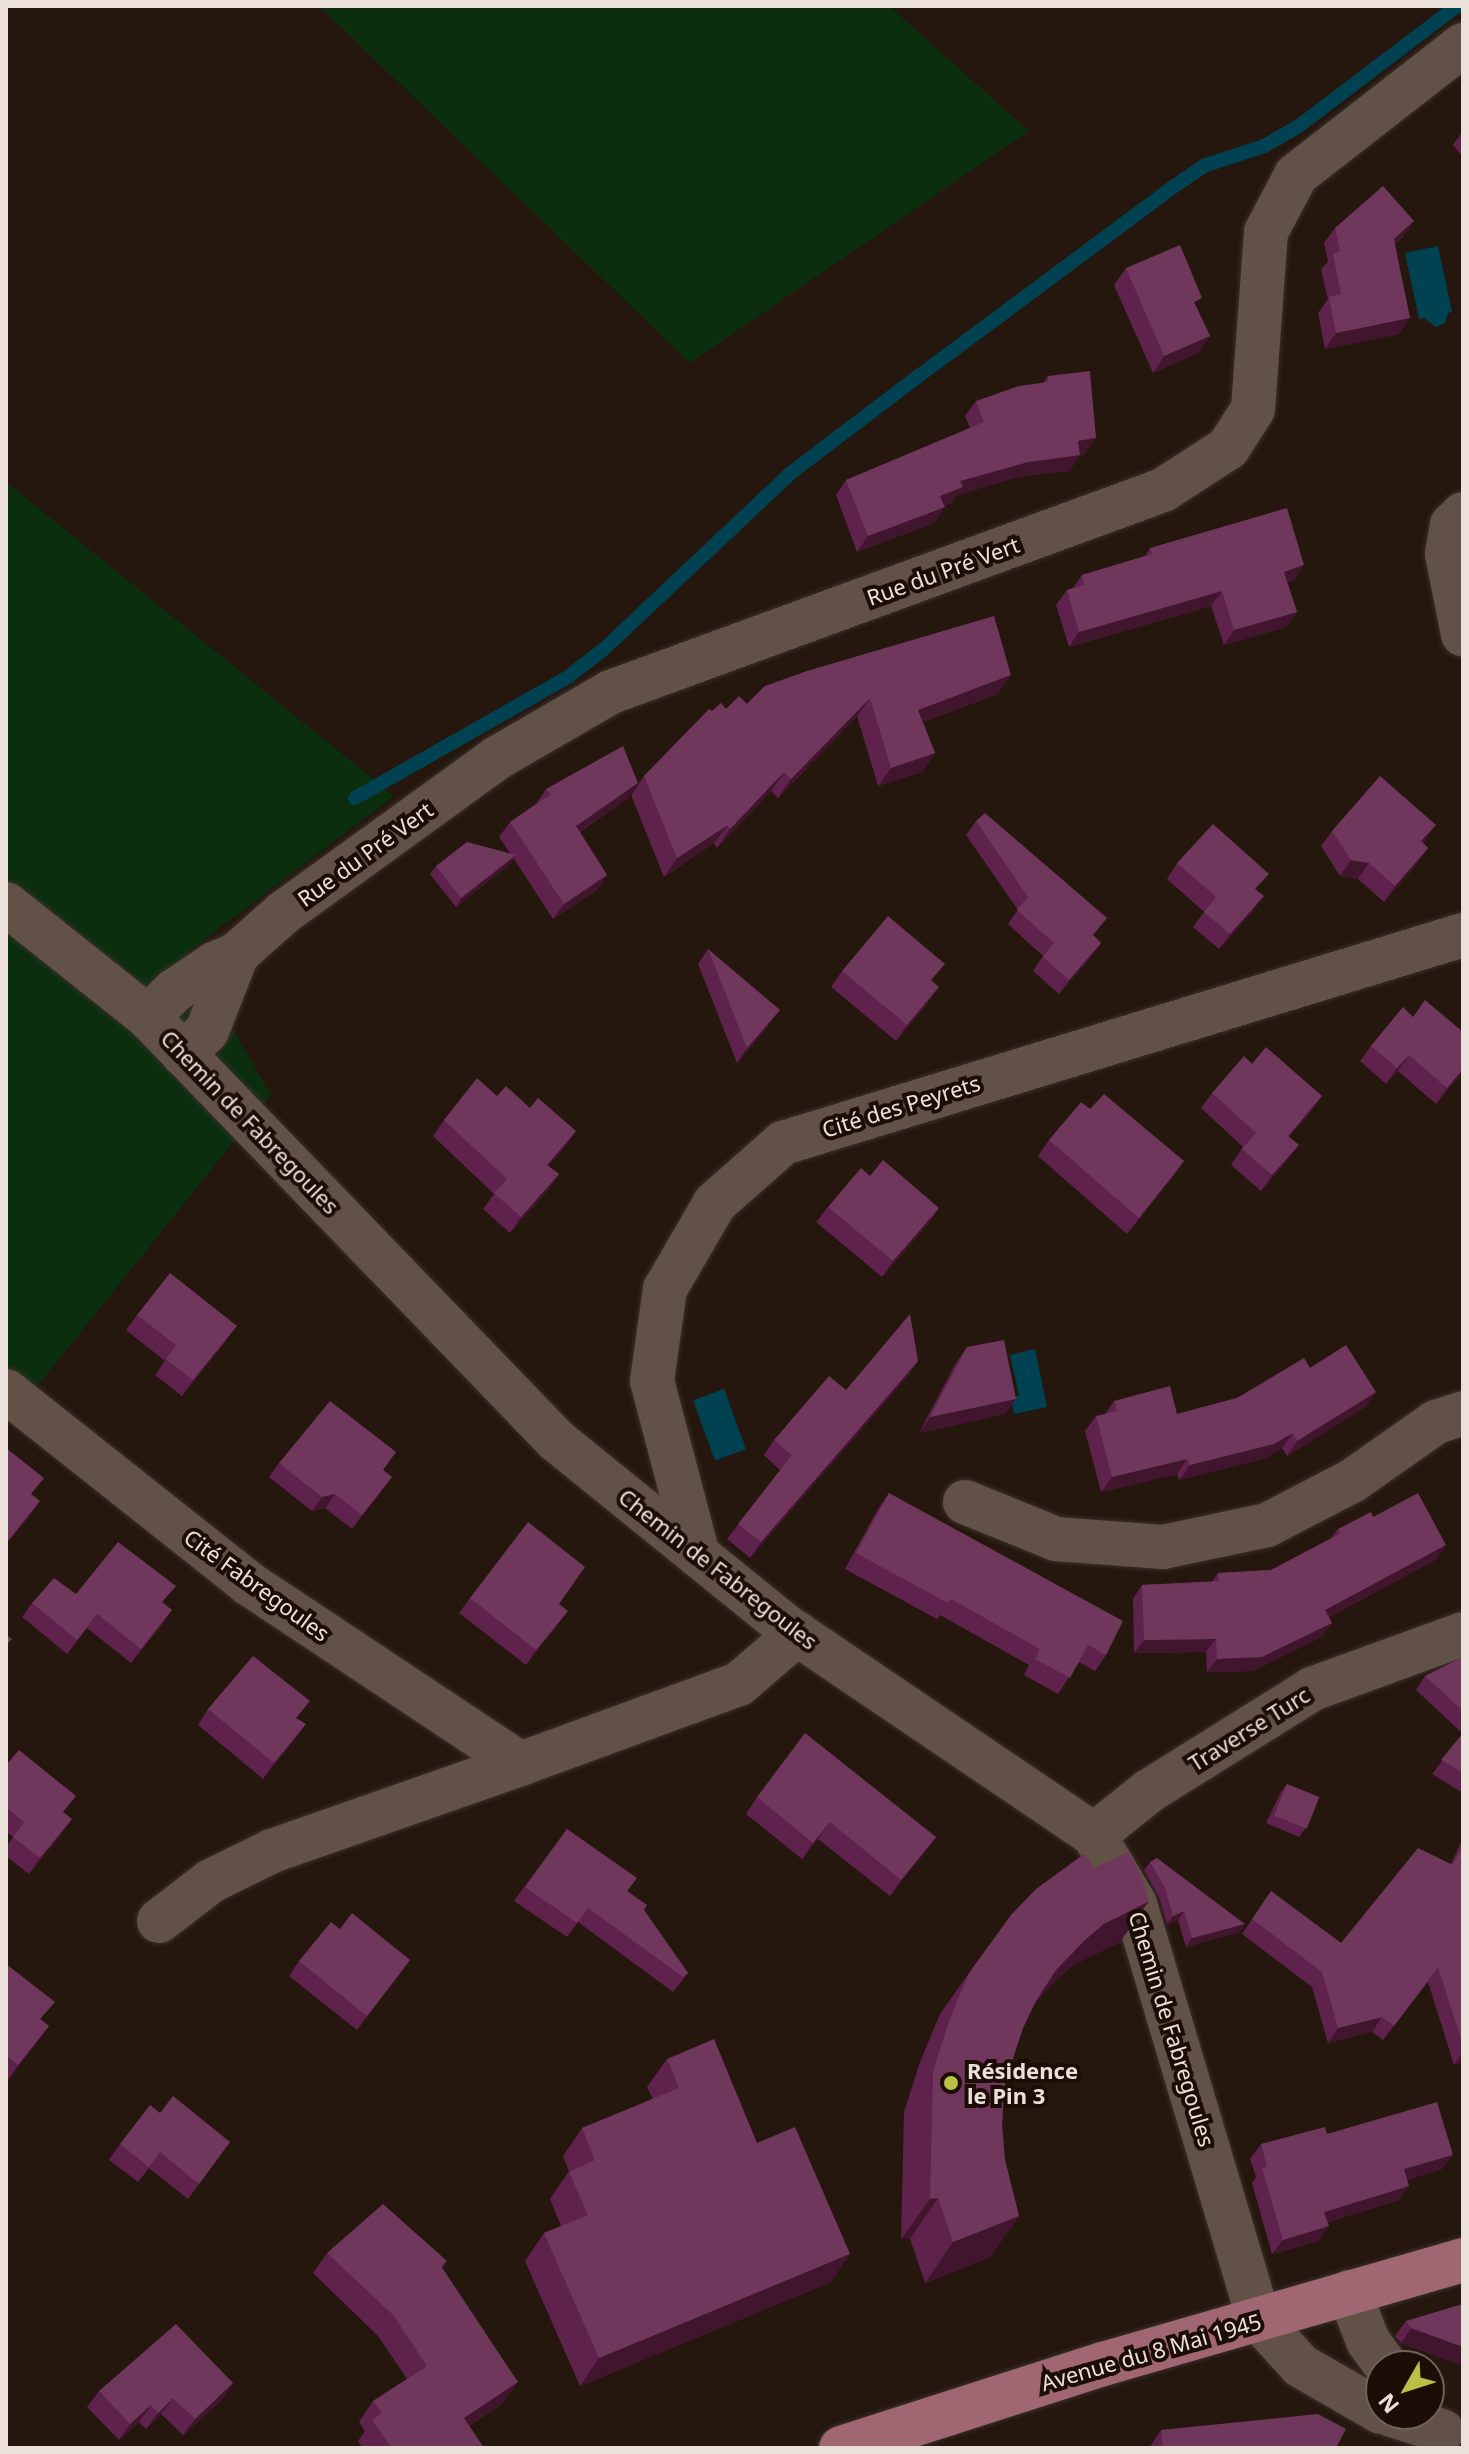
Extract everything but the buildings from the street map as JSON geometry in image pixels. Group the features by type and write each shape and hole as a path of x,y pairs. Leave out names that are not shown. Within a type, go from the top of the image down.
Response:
{"main road":[{"name":"Avenue du 8 Mai 1945","path":"841,2448 1103,2364 1463,2260"}],"street":[{"name":"Rue du Pré Vert","path":"148,1017 174,991 214,964 237,954 283,913 497,758 611,692 1163,490 1228,448 1253,409 1266,232 1296,175 1463,45"},
{"path":"1463,514 1452,525 1447,554 1463,634"},
{"name":"Chemin de Fabregoules","path":"6,904 148,1017 556,1440 797,1634 1094,1835 1135,1904 1259,2320"},
{"name":"Cité des Peyrets","path":"698,1555 652,1381 665,1289 715,1203 783,1143 1463,935"},
{"name":"Rue du Pré Vert","path":"183,1054 207,1031 237,954"},
{"name":"Cité Fabregoules","path":"6,1391 248,1583 520,1764"},
{"path":"965,1502 1056,1539 1163,1547 1267,1525 1352,1481 1436,1422 1463,1413"},
{"path":"159,1921 211,1881 272,1851 739,1684 797,1634"},
{"name":"Traverse Turc","path":"1094,1835 1149,1791 1312,1689 1463,1634"},
{"path":"1349,2292 1374,2350"},
{"path":"1259,2320 1301,2366 1365,2403"}],"green space":[{"path":"319,6 889,6 1029,131 690,363"},
{"path":"6,482 394,796 188,952 271,1095 11,1419 6,1415"}],"water":[{"path":"1438,246 1452,312 1448,313 1445,323 1436,327 1424,318 1419,319 1405,253"},
{"path":"1035,1349 1047,1407 1014,1414 1011,1398 1019,1395 1010,1355"},
{"path":"724,1389 746,1449 715,1460 693,1400"}],"waterway":[{"path":"355,798 568,677 604,649 792,472 920,375 1173,187 1206,165 1264,146 1299,126 1457,6"}],"place":[{"name":"Résidence le Pin 3","path":"951,2083"}]}
